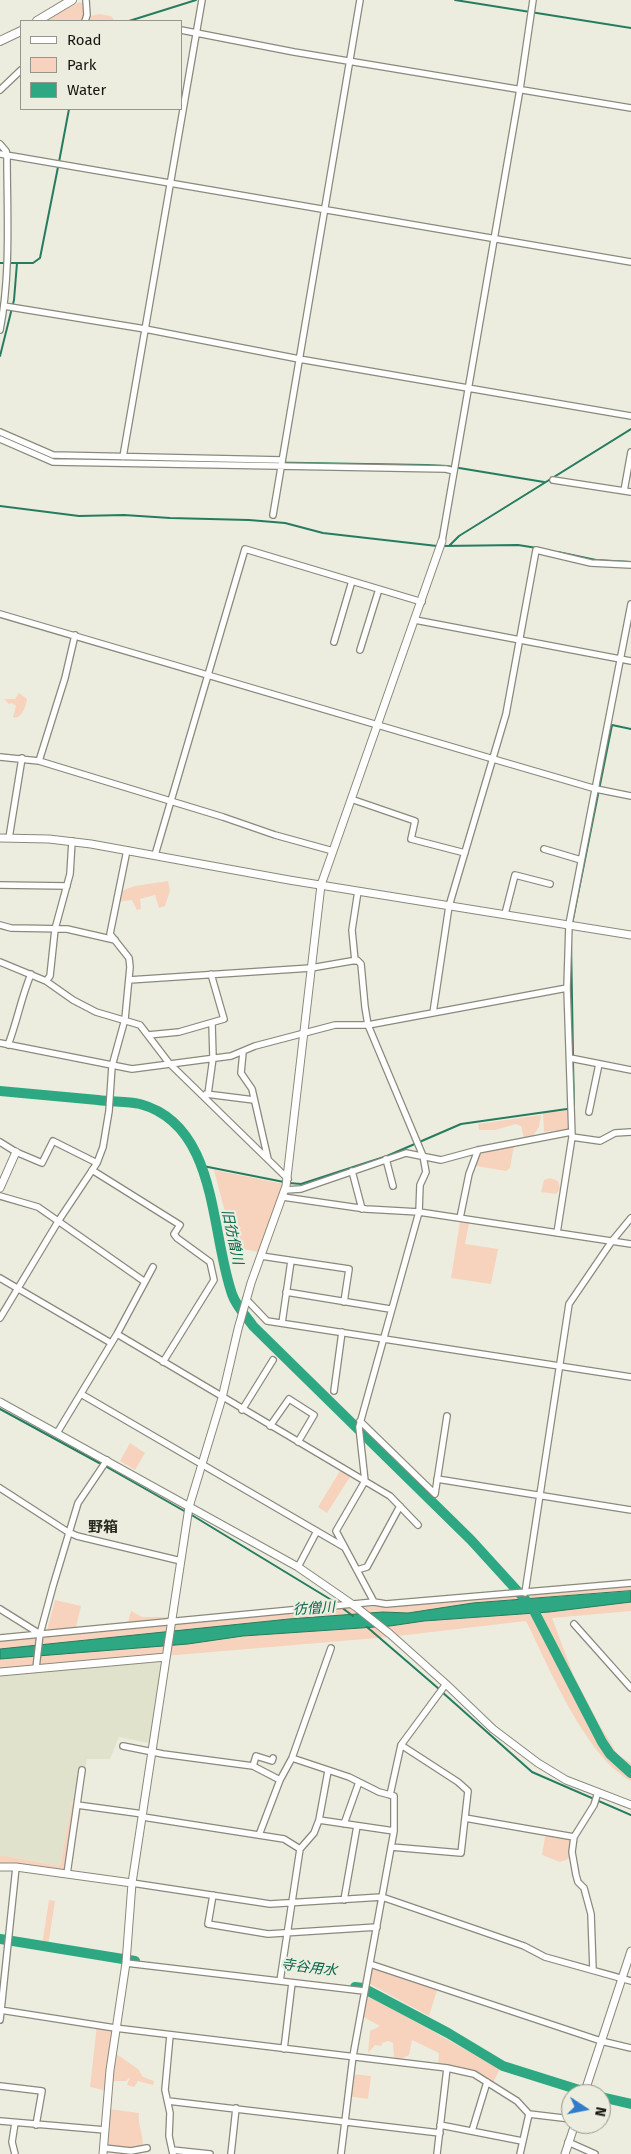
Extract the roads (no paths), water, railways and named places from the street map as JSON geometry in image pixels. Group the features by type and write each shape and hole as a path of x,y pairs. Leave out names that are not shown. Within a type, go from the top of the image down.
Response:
{"main road":[{"path":"39,20 72,0"},
{"path":"0,41 20,31"}],"street":[{"path":"85,20 86,0"},
{"path":"123,457 202,0"},
{"path":"273,515 360,0"},
{"path":"147,2148 131,2151 103,2151 115,2028 126,1963 132,1883 189,1507 222,1398 246,1299 286,1186 321,884 376,725 416,620 440,550 520,89 533,0"},
{"path":"182,30 294,52 631,108"},
{"path":"0,90 20,71"},
{"path":"0,144 6,151 3,154 7,237 4,306 0,330"},
{"path":"3,154 631,262"},
{"path":"4,306 145,329 299,360 631,416"},
{"path":"0,432 53,455 446,469 454,471"},
{"path":"0,439 53,462 282,463"},
{"path":"553,480 628,492 631,452"},
{"path":"156,856 170,800 245,549 422,602"},
{"path":"433,1012 449,906 506,714 536,550 591,563 631,565"},
{"path":"334,642 352,581"},
{"path":"360,650 379,589"},
{"path":"557,1233 571,1134 572,1058 567,988 572,925 580,860 596,789 631,604"},
{"path":"0,614 596,789 631,796"},
{"path":"416,620 631,661"},
{"path":"39,761 63,683 75,635"},
{"path":"0,758 22,758 39,761 170,800 275,836 333,851"},
{"path":"9,838 22,758"},
{"path":"351,798 415,821 411,839 465,853"},
{"path":"0,838 72,841 449,906 631,935"},
{"path":"46,981 50,976 55,929 70,874 72,841"},
{"path":"544,849 580,860"},
{"path":"0,1318 59,1220 97,1163 103,1146 112,1066 125,1020 129,980 129,958 110,934 127,850"},
{"path":"505,914 515,875 550,884"},
{"path":"0,885 67,886"},
{"path":"354,961 352,930 358,890"},
{"path":"0,925 67,929 115,940"},
{"path":"129,980 311,968 357,960 361,964 368,1025 424,1156 426,1172 420,1185 419,1212 390,1309 360,1421 365,1481 336,1531 374,1602"},
{"path":"0,962 46,981 73,1000 96,1012 140,1025 170,1063 205,1094 268,1160 286,1186 362,1209 419,1212 631,1244"},
{"path":"8,1045 17,1022 20,1000 30,974"},
{"path":"148,1035 178,1032 224,1020 211,974"},
{"path":"0,1043 132,1069 243,1052 255,1046 335,1025 368,1025 567,988"},
{"path":"205,1094 213,1058 212,1023"},
{"path":"243,1052 241,1072 250,1084 268,1160"},
{"path":"572,1058 631,1070"},
{"path":"590,1112 599,1064"},
{"path":"205,1094 254,1100"},
{"path":"286,1186 300,1189 406,1152 441,1160 478,1150 571,1134 600,1141 615,1133 631,1132"},
{"path":"0,1142 16,1152 42,1163 53,1141 97,1163"},
{"path":"460,1218 469,1174 478,1150"},
{"path":"0,1188 16,1152"},
{"path":"386,1159 393,1186"},
{"path":"92,1170 180,1225 174,1234 177,1238 210,1262 214,1280 163,1362"},
{"path":"352,1171 362,1209"},
{"path":"0,1196 38,1207 145,1282"},
{"path":"525,1593 569,1304 612,1241 631,1218"},
{"path":"261,1256 349,1269 344,1302"},
{"path":"282,1323 291,1260"},
{"path":"57,1433 117,1334 153,1267"},
{"path":"0,1278 111,1344"},
{"path":"286,1292 390,1309"},
{"path":"246,1299 267,1320 631,1377"},
{"path":"334,1391 342,1332"},
{"path":"117,1334 242,1410 390,1496 418,1525"},
{"path":"242,1410 273,1360"},
{"path":"80,1394 344,1547"},
{"path":"270,1426 289,1399 314,1415 298,1442"},
{"path":"0,1402 298,1567 390,1634 446,1684 493,1730 538,1764 566,1780 631,1805"},
{"path":"360,1421 435,1494 447,1416"},
{"path":"36,1668 40,1636 66,1546 68,1532 78,1503 106,1460"},
{"path":"437,1480 631,1510"},
{"path":"0,1488 68,1532 91,1541 181,1562"},
{"path":"356,1570 366,1567 400,1506"},
{"path":"298,1567 317,1531"},
{"path":"0,1638 40,1636 354,1606 374,1602 386,1604 631,1583"},
{"path":"0,1609 40,1636"},
{"path":"574,1624 631,1688"},
{"path":"259,1835 280,1780 292,1758 331,1648"},
{"path":"0,1672 166,1656"},
{"path":"390,1795 401,1745 446,1684"},
{"path":"391,1847 461,1852 468,1791 458,1782 401,1745"},
{"path":"123,1746 163,1754 253,1766 280,1780"},
{"path":"253,1766 256,1756 272,1760 273,1758"},
{"path":"292,1758 394,1796 395,1801 394,1831 353,2056 341,2154"},
{"path":"67,1874 82,1770"},
{"path":"280,1981 300,1849 314,1833 319,1820 328,1771"},
{"path":"344,1824 359,1782"},
{"path":"594,1970 590,1914 584,1888 576,1875 572,1852 574,1837 594,1805 598,1792"},
{"path":"77,1805 284,1839 300,1849"},
{"path":"465,1818 574,1837"},
{"path":"319,1820 394,1831"},
{"path":"344,1900 357,1826"},
{"path":"0,2020 16,1866"},
{"path":"0,1867 16,1866 270,1904 382,1897 524,1946 545,1957 631,1981"},
{"path":"213,1895 208,1924 268,1934 377,1927"},
{"path":"587,2084 631,1951"},
{"path":"126,1963 364,1991"},
{"path":"370,1964 601,2041 631,2048"},
{"path":"284,2048 292,1983"},
{"path":"0,2010 115,2028 447,2068 474,2074 516,2101 529,2114 561,2118"},
{"path":"170,2035 165,2090 170,2113 169,2136 172,2152 210,2154"},
{"path":"437,2154 447,2068"},
{"path":"472,2131 488,2082"},
{"path":"0,2086 42,2090 36,2125"},
{"path":"168,2101 440,2133"},
{"path":"231,2154 236,2108"},
{"path":"520,2154 529,2114"},
{"path":"0,2121 105,2130"},
{"path":"15,2154 12,2142 16,2123"},
{"path":"440,2125 522,2141"},
{"path":"565,2154 571,2134"},
{"path":"568,2142 595,2154"}],"water":[{"path":"631,1591 631,1602 549,1612 424,1621 390,1626 243,1636 188,1644 0,1659 0,1649 289,1619 383,1612 408,1613 473,1603"}],"waterway":[{"path":"132,20 196,0"},
{"path":"455,0 631,28"},
{"path":"59,162 69,110"},
{"path":"0,263 33,263 40,258 58,167"},
{"path":"0,356 14,300 17,263"},
{"path":"450,545 459,536 631,429"},
{"path":"46,456 65,459 447,466 544,482"},
{"path":"0,506 79,516 124,515 285,523 323,533 437,546"},
{"path":"442,546 518,545 537,548"},
{"path":"558,552 596,560 631,562"},
{"path":"572,924 612,725 631,729"},
{"path":"571,941 573,1056"},
{"path":"289,1183 301,1184 387,1156 461,1124 574,1108 573,1061"},
{"name":"旧彷僧川","path":"0,1091 140,1104 165,1116 184,1134 198,1157 207,1183 225,1269 232,1294 239,1307 253,1326 471,1540 532,1607 602,1742 610,1754 631,1773"},
{"path":"203,1166 284,1182"},
{"path":"0,1409 101,1464"},
{"path":"105,1466 186,1512"},
{"name":"彷僧川","path":"190,1514 338,1604"},
{"name":"彷僧川","path":"341,1607 353,1616"},
{"path":"367,1627 439,1689"},
{"path":"442,1692 532,1772 631,1815"},
{"name":"寺谷用水","path":"0,1939 135,1961"},
{"name":"寺谷用水","path":"355,1987 363,1988 448,2033 503,2066 561,2084"},
{"name":"寺谷用水","path":"611,2099 631,2104"}],"district":[{"name":"野箱","path":"103,1528"}]}
